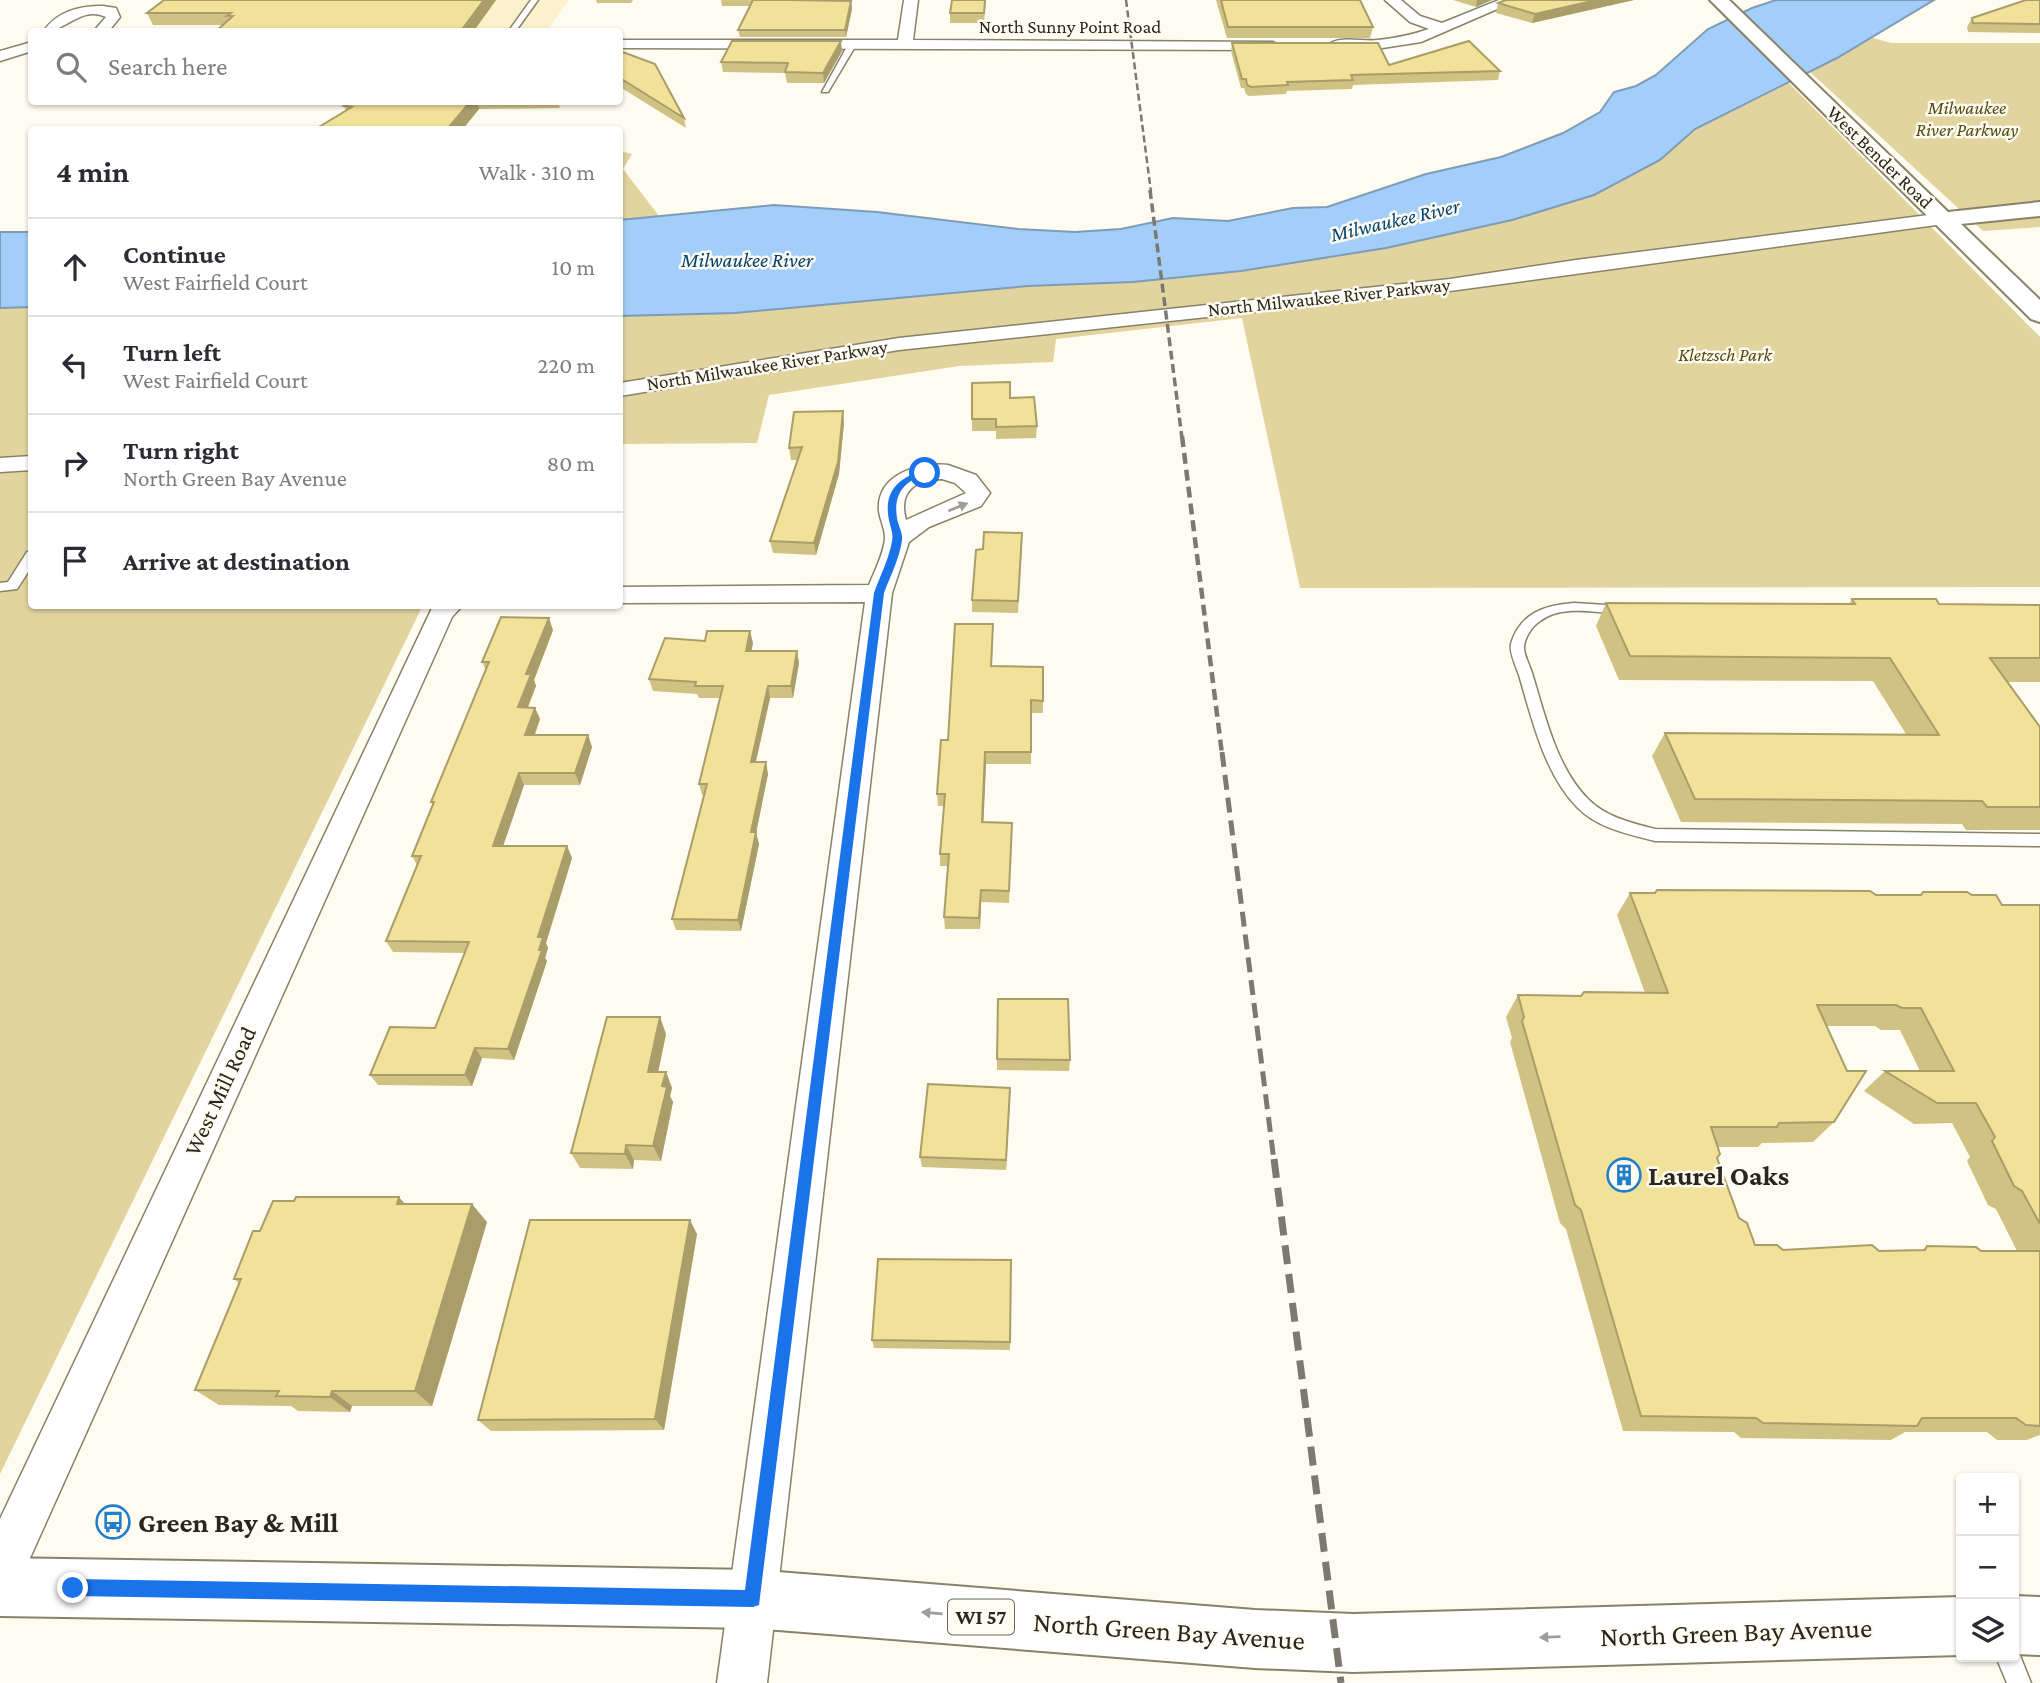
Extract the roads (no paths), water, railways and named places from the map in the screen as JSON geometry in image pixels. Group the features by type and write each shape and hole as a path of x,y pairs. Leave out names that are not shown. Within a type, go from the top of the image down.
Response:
{"street":[{"path":"905,45 911,0"},
{"path":"1392,0 1415,19 1444,29"},
{"path":"1314,46 1376,45 1416,39 1511,0"},
{"path":"53,28 61,19 102,4 111,11 113,17 103,28"},
{"name":"West Bender Road","path":"1725,6 2040,314"},
{"name":"North Sunny Point Road","path":"623,44 1290,46"},
{"path":"0,56 28,47"},
{"name":"North Milwaukee River Parkway","path":"623,390 899,344 1450,285 1576,266 2040,209"},
{"path":"0,466 28,464"},
{"path":"742,1683 879,593 898,538"},
{"path":"623,595 879,593"},
{"name":"West Mill Road","path":"0,1570 445,609"},
{"name":"North Green Bay Avenue","path":"0,1587 753,1599 1255,1639 1353,1643 1956,1626"},
{"path":"2019,1625 2040,1626"}],"lane":[{"path":"514,28 535,0"},
{"path":"825,90 852,45"},
{"path":"0,587 12,586 28,561"},
{"path":"1638,611 1570,608 1539,612 1521,628 1517,647 1560,774 1582,804 1617,825 1655,835 2040,840"},
{"path":"2010,1662 2019,1683"}],"water":[{"name":"Milwaukee River","path":"1776,0 1934,0 1837,58 1695,129 1660,160 1594,195 1512,220 1386,248 1241,271 1133,282 1028,286 735,313 623,316 623,220 774,205 877,212 1018,229 1075,232 1121,229 1173,218 1228,221 1293,208 1327,207 1426,174 1501,157 1563,133 1600,112 1614,92 1636,86 1656,75 1708,29"},
{"path":"0,232 28,232 28,307 0,308"}],"railway":[{"path":"1126,0 1151,192"},
{"path":"1150,190 1182,438"},
{"path":"1182,436 1222,754"},
{"path":"1222,752 1274,1161"},
{"path":"1274,1159 1341,1683"}],"place":[{"name":"Laurel Oaks","path":"1624,1175"},
{"name":"Green Bay & Mill","path":"113,1522"}],"park label":[{"name":"Milwaukee River Parkway","path":"1967,118"},
{"name":"Kletzsch Park","path":"1725,354"}]}
